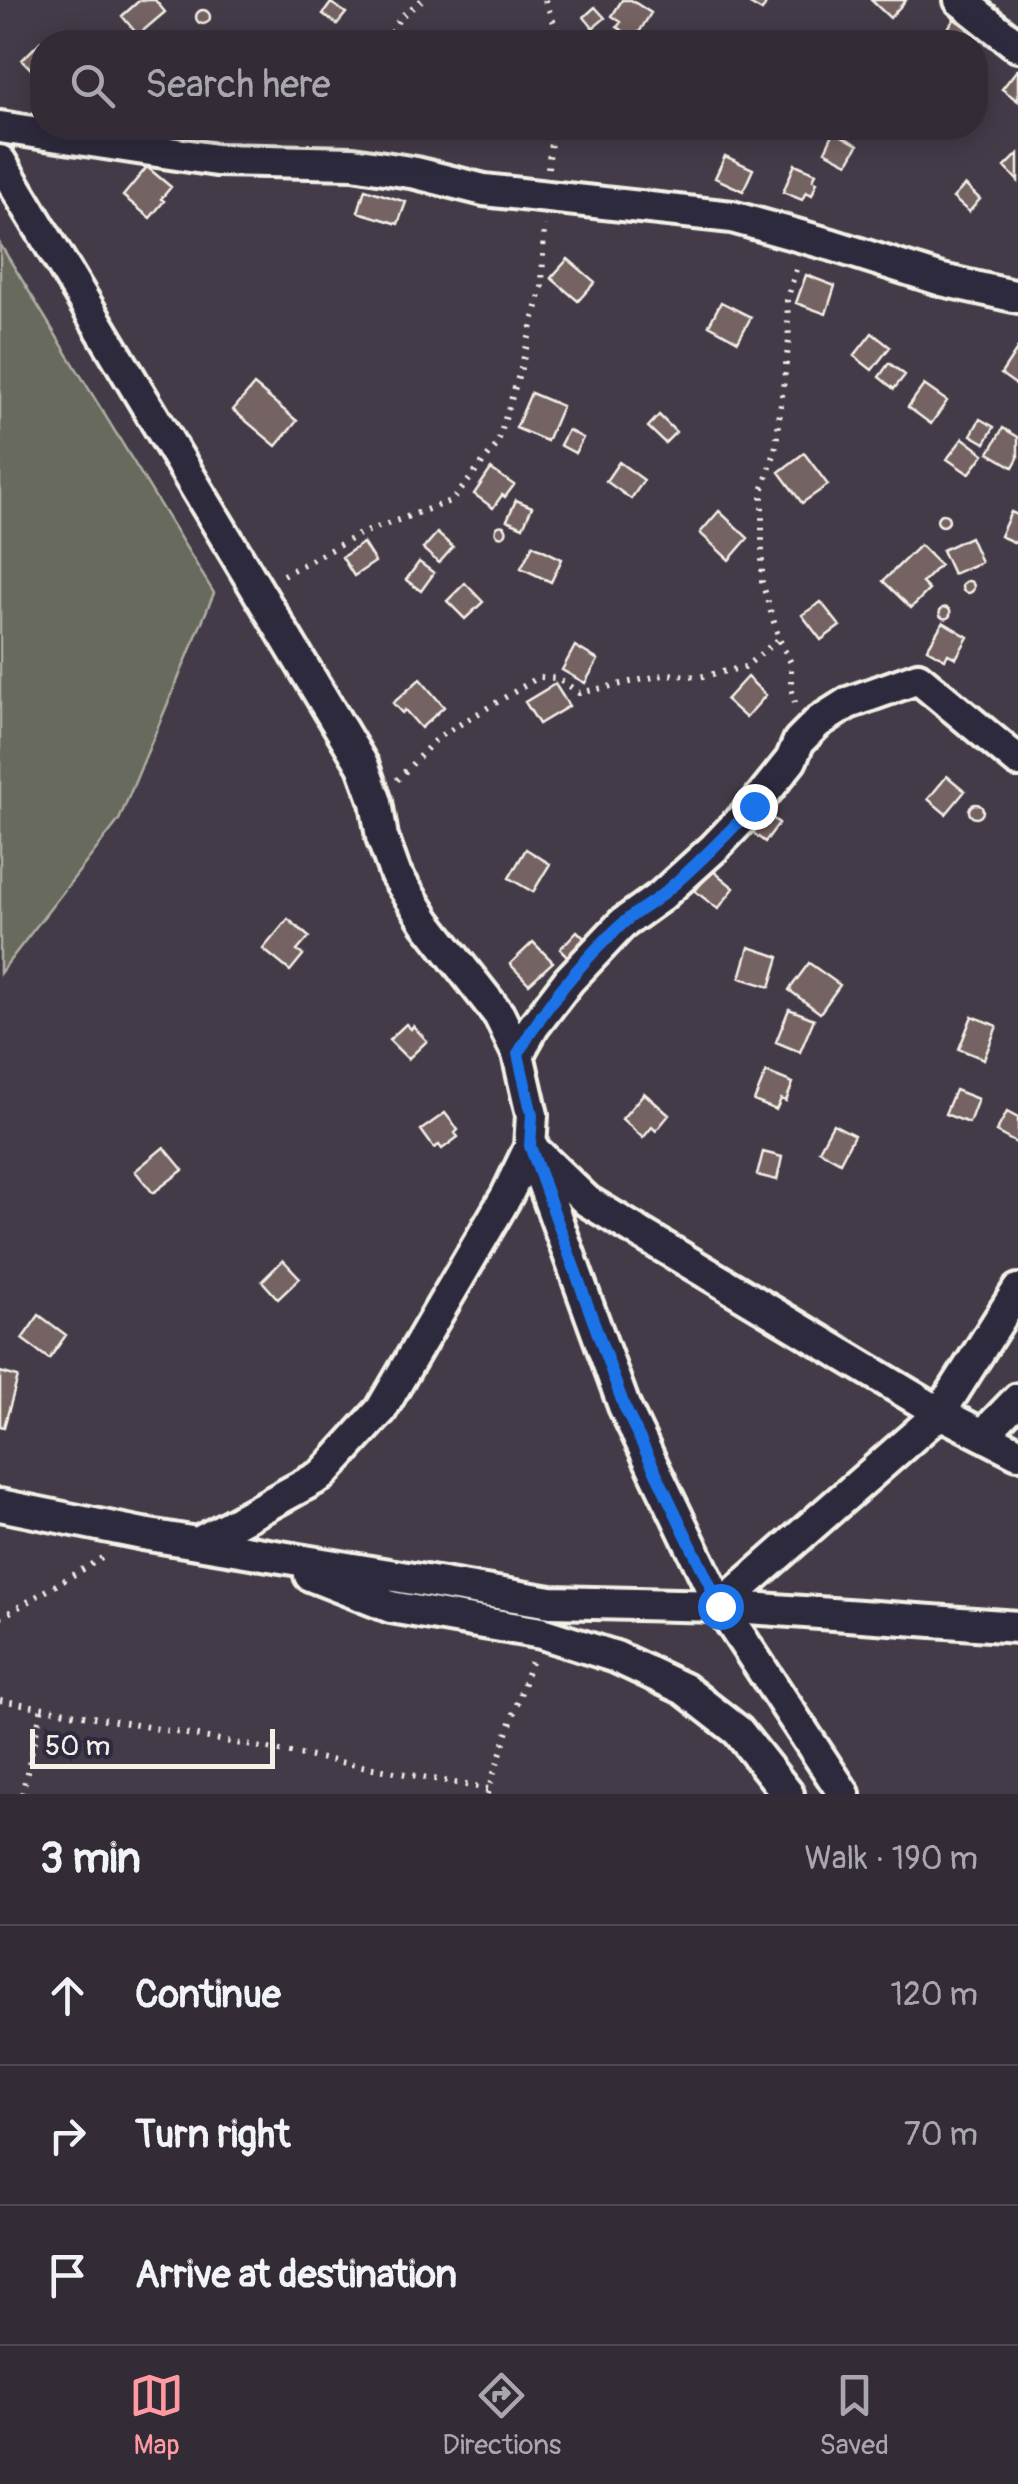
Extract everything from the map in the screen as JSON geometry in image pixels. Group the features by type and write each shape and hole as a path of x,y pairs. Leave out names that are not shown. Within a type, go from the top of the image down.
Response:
{"street":[{"path":"960,0 1018,46"},
{"path":"0,127 30,132"},
{"path":"85,140 216,160 353,163 484,190 732,217 942,280 1018,297"},
{"path":"0,162 363,766 395,873 426,922 499,1015 518,1054 532,1115 530,1146 507,1196 381,1410 322,1475 198,1543"},
{"path":"518,1054 533,1026 569,980 622,924 661,896 727,834 790,760 799,741 818,722 848,703 918,678 1018,760"},
{"path":"530,1146 587,1202 940,1413 1018,1453"},
{"path":"530,1146 624,1406 720,1606 844,1794"},
{"path":"720,1606 940,1413 1018,1290"},
{"path":"983,1434 1018,1399"},
{"path":"983,1434 1018,1422"},
{"path":"0,1505 144,1534 551,1602 720,1606 1018,1627"},
{"path":"252,1552 391,1608 541,1633 616,1657 684,1689 738,1731 788,1794"}],"path":[{"path":"394,30 399,18 422,0"},
{"path":"545,0 557,30"},
{"path":"259,595 278,578 360,534 453,500 496,445 542,287 550,140"},
{"path":"806,238 787,300 789,340 775,452 762,491 762,582 779,639 791,663 790,687 796,708 818,722"},
{"path":"376,802 437,738 539,677 558,678 580,693 668,674 699,677 745,667 779,639"},
{"path":"0,1618 144,1534"},
{"path":"0,1700 488,1792 541,1633"},
{"path":"22,1794 42,1706"}],"green space":[{"path":"0,244 214,593 119,820 0,973"}],"building":[{"path":"140,0 155,0 165,12 144,30 134,30 122,16"},
{"path":"622,0 631,0 651,13 641,30 622,30 617,27 621,22 612,16"},
{"path":"743,0 768,0 762,11"},
{"path":"871,0 906,0 890,18"},
{"path":"331,3 346,13 337,24 323,14"},
{"path":"595,7 605,18 593,28 584,17"},
{"path":"203,10 210,17 203,24 196,17"},
{"path":"954,19 971,30 947,30"},
{"path":"30,52 30,68 22,60"},
{"path":"1018,70 1018,101 1002,89"},
{"path":"830,140 849,140 858,145 848,163 825,151"},
{"path":"1018,154 1018,181 1005,167"},
{"path":"725,156 753,169 743,191 715,178"},
{"path":"795,164 816,173 812,195 806,192 802,200 783,192"},
{"path":"147,167 171,187 150,218 123,196"},
{"path":"965,185 980,199 969,212 953,198"},
{"path":"365,189 406,202 398,224 358,212"},
{"path":"568,259 595,282 578,301 551,278"},
{"path":"806,275 835,286 826,314 796,303"},
{"path":"721,302 751,317 738,341 709,325"},
{"path":"872,333 890,347 872,370 854,356"},
{"path":"1018,348 1018,386 1001,374"},
{"path":"889,363 905,375 894,389 879,377"},
{"path":"254,385 297,421 276,446 233,410"},
{"path":"924,385 947,401 931,424 908,407"},
{"path":"531,393 562,406 547,441 516,428"},
{"path":"659,415 676,432 665,443 648,427"},
{"path":"980,419 994,427 985,443 971,435"},
{"path":"1003,428 1018,437 1018,458 1013,467 989,453"},
{"path":"568,430 583,438 575,453 560,445"},
{"path":"963,438 984,454 969,474 947,459"},
{"path":"804,453 828,485 802,503 779,472"},
{"path":"619,462 644,480 631,499 606,481"},
{"path":"491,469 514,485 493,508 474,494"},
{"path":"516,500 532,507 523,527 507,520"},
{"path":"719,511 748,538 729,560 700,533"},
{"path":"1011,512 1018,515 1018,544 1000,536"},
{"path":"943,514 949,520 943,526 937,520"},
{"path":"501,525 507,531 501,537 495,531"},
{"path":"437,533 453,547 439,563 423,549"},
{"path":"970,537 981,562 953,574 942,550"},
{"path":"363,543 375,562 354,576 342,557"},
{"path":"533,545 562,559 551,582 521,568"},
{"path":"920,545 940,565 922,583 929,590 911,608 883,581"},
{"path":"419,562 434,573 421,591 406,580"},
{"path":"968,581 974,587 968,593 962,587"},
{"path":"465,583 483,602 465,619 447,601"},
{"path":"821,602 840,626 821,640 802,615"},
{"path":"945,607 951,613 945,619 939,613"},
{"path":"943,622 968,637 956,658 948,654 945,659 927,649"},
{"path":"575,646 598,660 585,683 562,670"},
{"path":"747,677 766,695 746,718 726,700"},
{"path":"420,679 444,707 421,728 393,703"},
{"path":"555,684 569,706 539,724 525,702"},
{"path":"947,776 965,791 946,814 928,799"},
{"path":"976,804 983,811 976,818 969,811"},
{"path":"759,808 779,823 765,842 745,827"},
{"path":"526,849 550,864 533,892 509,878"},
{"path":"712,870 734,888 718,909 695,891"},
{"path":"288,919 309,937 297,951 303,955 290,971 263,949"},
{"path":"577,931 595,949 577,966 560,949"},
{"path":"533,942 553,962 529,984 510,964"},
{"path":"749,947 779,957 770,987 740,978"},
{"path":"809,963 840,985 820,1013 789,990"},
{"path":"789,1009 814,1019 800,1052 776,1042"},
{"path":"972,1016 997,1026 984,1059 959,1049"},
{"path":"406,1024 427,1041 408,1059 389,1040"},
{"path":"766,1072 793,1083 786,1101 781,1099 776,1110 754,1101"},
{"path":"955,1090 978,1099 969,1123 945,1114"},
{"path":"644,1093 669,1115 656,1131 652,1127 643,1138 622,1119"},
{"path":"1007,1112 1018,1118 1018,1144 996,1132"},
{"path":"445,1113 458,1130 458,1137 442,1149 439,1145 434,1148 421,1130"},
{"path":"833,1124 854,1135 840,1162 819,1150"},
{"path":"164,1147 183,1170 153,1193 135,1171"},
{"path":"763,1152 782,1157 777,1180 757,1175"},
{"path":"283,1260 300,1278 278,1299 262,1281"},
{"path":"39,1315 66,1335 49,1359 22,1339"},
{"path":"0,1372 18,1377 4,1427 0,1426"}],"route":[{"path":"720,1606 624,1406 530,1146 532,1115 518,1054 533,1026 569,980 622,924 661,896 754,806"}]}
